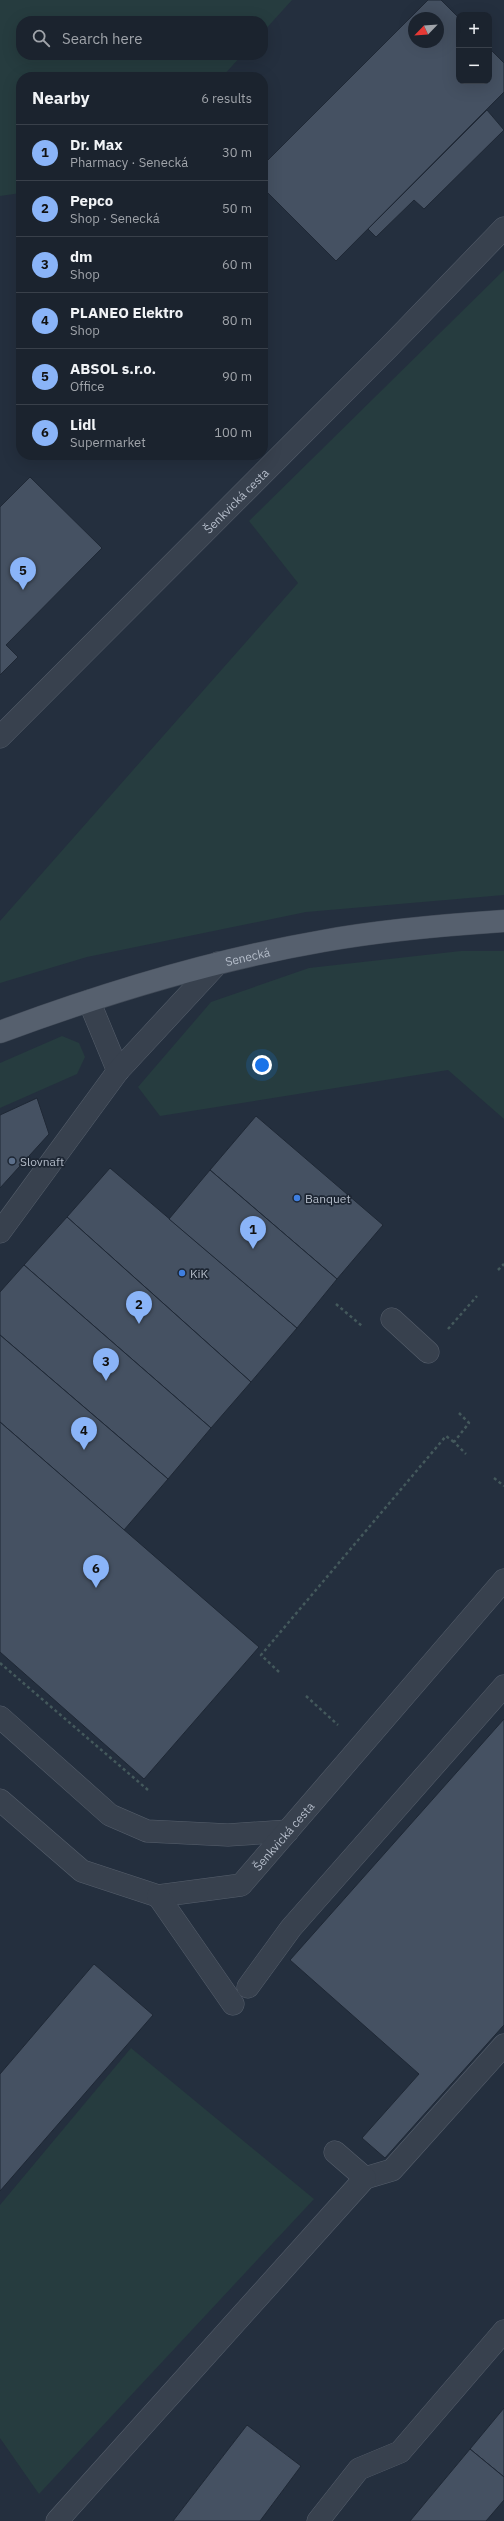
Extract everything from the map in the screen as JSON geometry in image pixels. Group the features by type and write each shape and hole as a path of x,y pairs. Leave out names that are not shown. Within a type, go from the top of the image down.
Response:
{"main road":[{"name":"Senecká","path":"0,1032 89,1001 218,963 323,941 379,932 504,921"}],"lane":[{"name":"Šenkvická cesta","path":"0,737 389,347 504,228"},
{"path":"0,1232 118,1071 218,963"},
{"path":"89,1001 118,1071"},
{"path":"392,1319 428,1352"},
{"name":"Šenkvická cesta","path":"0,1800 82,1871 158,1896 240,1885 504,1580"},
{"path":"248,1987 291,1928 504,1686"},
{"path":"0,1717 110,1815 147,1831 228,1834 288,1831"},
{"path":"158,1896 233,2004"},
{"path":"57,2521 365,2178 392,2170 504,2045"},
{"path":"335,2152 365,2178"},
{"path":"318,2521 359,2469 400,2452 504,2331"}],"path":[{"path":"498,1270 504,1264"},
{"path":"444,1334 477,1296"},
{"path":"336,1304 362,1326"},
{"path":"454,1442 469,1423 459,1413"},
{"path":"279,1672 261,1655 446,1436 466,1454"},
{"path":"494,1478 504,1486"},
{"path":"0,1663 148,1790"},
{"path":"306,1696 325,1713"}],"green space":[{"path":"0,0 292,0 268,26 268,16 16,16 16,60 237,60 227,72 16,72 16,194 0,196"},
{"path":"504,270 504,895 306,912 87,957 0,983 0,921 298,583 249,521"},
{"path":"461,951 504,951 504,1119 448,1070 160,1116 138,1087 211,1002 309,968"},
{"path":"62,1036 79,1043 85,1057 77,1074 0,1108 0,1063"},
{"path":"131,2048 314,2199 39,2494 0,2438 0,2205"}],"building":[{"path":"428,0 441,0 456,15 456,84 492,84 492,51 504,63 504,92 336,261 268,193 268,160 408,20 408,48 444,48 444,12 416,12"},
{"path":"487,110 504,130 424,209 414,200 376,237 368,229"},
{"path":"30,477 102,548 6,645 18,657 0,675 0,507"},
{"name":"Slovnaft","path":"37,1098 49,1134 0,1188 0,1115"},
{"name":"Banquet","path":"256,1116 383,1225 337,1279 210,1170"},
{"name":"KiK","path":"110,1168 297,1328 251,1382 67,1217"},
{"path":"210,1170 337,1279 297,1328 169,1219"},
{"path":"67,1217 251,1382 211,1428 24,1265"},
{"path":"24,1265 211,1428 168,1479 0,1335 0,1292"},
{"path":"0,1335 168,1479 124,1530 0,1422"},
{"path":"0,1422 259,1647 144,1779 0,1652"},
{"path":"504,1719 504,2025 385,2158 362,2138 419,2074 290,1960"},
{"path":"94,1964 153,2015 0,2191 0,2074"},
{"path":"504,2408 504,2477 470,2449"},
{"path":"247,2425 301,2466 260,2521 173,2521"},
{"path":"470,2449 504,2477 504,2500 486,2521 410,2521"}],"place":[{"name":"ABSOL s.r.o.","path":"23,590"},
{"name":"Slovnaft","path":"12,1161"},
{"name":"Banquet","path":"297,1198"},
{"name":"Dr. Max","path":"253,1249"},
{"name":"KiK","path":"182,1273"},
{"name":"Pepco","path":"139,1324"},
{"name":"dm","path":"106,1381"},
{"name":"PLANEO Elektro","path":"84,1450"},
{"name":"Lidl","path":"96,1588"}]}
